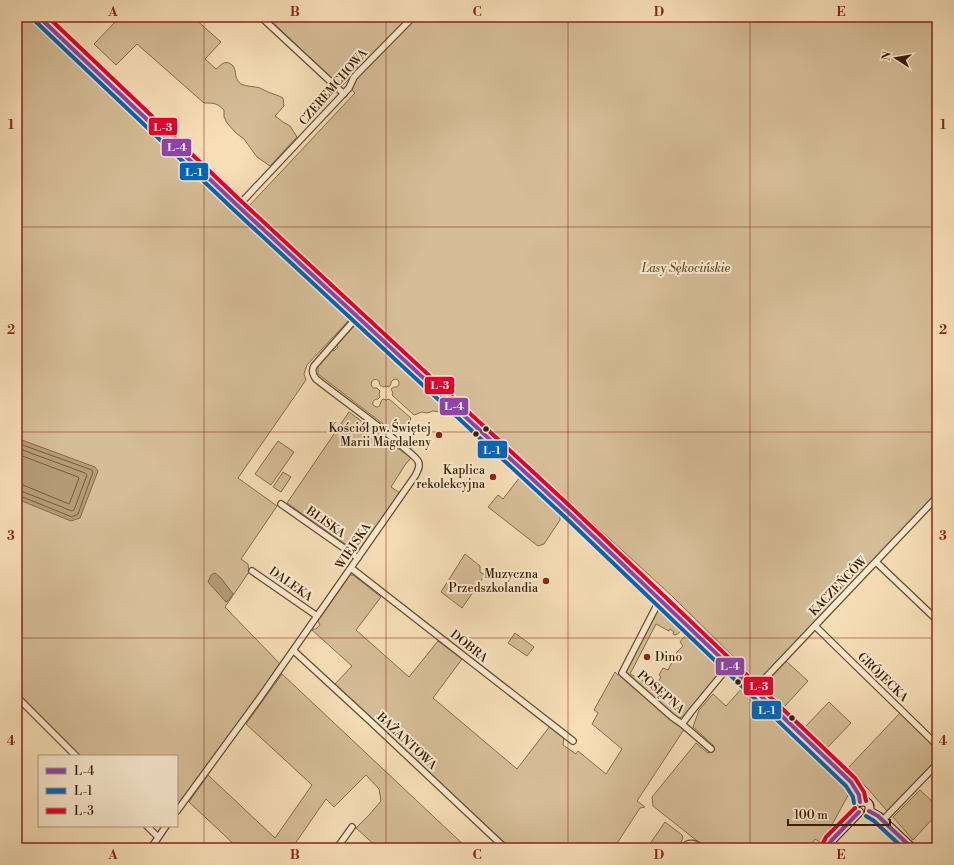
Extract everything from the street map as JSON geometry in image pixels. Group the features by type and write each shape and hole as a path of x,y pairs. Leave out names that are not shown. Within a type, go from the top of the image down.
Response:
{"street":[{"path":"39,17 238,206 661,600 851,782 859,794 860,802 857,806 859,812"},
{"path":"261,17 344,94"},
{"name":"CZEREMCHOWA","path":"238,206 344,94 350,87 354,77 412,17"},
{"name":"WIEJSKA","path":"178,810 294,651 415,476 418,469 418,460 393,438 316,379 313,374 314,366 357,317"},
{"name":"KACZEŃCÓW","path":"754,690 937,497"},
{"name":"BLISKA","path":"281,504 358,558"},
{"path":"876,562 937,620"},
{"name":"DOBRA","path":"351,568 573,741"},
{"name":"DALEKA","path":"252,571 318,616"},
{"name":"POSĘPNA","path":"661,600 622,673 672,718 682,724 711,749"},
{"name":"GRÓJECKA","path":"815,626 937,745"},
{"name":"BAŻANTOWA","path":"294,651 505,848"},
{"path":"682,724 730,666"},
{"path":"17,698 75,755"},
{"path":"883,820 937,764"},
{"path":"860,802 867,802 870,808 869,811"},
{"path":"869,811 883,820 912,848"},
{"path":"859,812 864,814 869,811"},
{"path":"827,848 831,841 859,812"},
{"path":"148,827 158,837"},
{"path":"151,848 165,827"},
{"path":"337,848 352,827"},
{"path":"682,848 689,843 695,843 702,848"}],"green space":[{"path":"17,17 30,17 351,318 307,365 304,374 306,380 238,478 277,506 241,559 248,564 249,572 225,607 281,665 178,805 178,755 79,755 17,693"},
{"path":"113,17 193,17 221,42 205,59 216,69 223,63 229,63 234,67 238,82 241,84 260,88 283,98 284,106 275,116 290,126 297,137 270,166 257,157 244,139 227,123 224,117 224,110 222,108 215,104 204,103 137,44 116,65 94,44 117,20"},
{"path":"267,17 409,17 341,87"},
{"name":"Lasy Sękocińskie","path":"416,17 423,17 425,19 427,17 937,17 937,495 758,681 672,596 248,207 355,93 351,89 357,77"},
{"path":"356,325 444,408 440,412 422,412 414,415 392,395 393,393 391,389 398,385 398,380 393,380 389,387 383,387 380,385 378,380 374,380 372,381 371,385 373,388 377,388 380,391 380,397 374,401 373,405 378,407 383,399 389,399 411,418 408,427 402,427 396,424 391,430 318,374 318,366 332,350 334,351 338,347 337,345"},
{"path":"349,412 411,458 391,487 400,493 358,553 287,503"},
{"path":"278,441 294,452 271,485 255,474"},
{"path":"283,472 291,477 281,492 273,487"},
{"path":"520,477 560,516 560,520 544,544 538,546 488,507 498,495 503,499"},
{"path":"465,554 480,566 480,572 485,575 462,608 441,592"},
{"path":"350,575 353,575 381,597 356,630 409,677 438,641 462,659 433,698 517,769 550,726 564,736 563,745 576,754 578,751 606,774 622,749 592,724 598,713 594,710 615,672 618,675 621,674 685,728 637,801 645,807 640,808 614,848 510,848 335,684 352,666 312,630 316,629 320,625 318,621"},
{"path":"661,605 682,629 675,635 670,629 669,631 656,624 630,674 654,686 656,681 658,682 661,677 659,675 663,668 668,670 677,652 683,646 680,642 685,636 688,635 692,635 723,664 722,670 680,718 676,718 627,675 626,671 658,608"},
{"path":"515,633 534,647 527,656 508,643"},
{"path":"786,661 808,681 784,707 764,687 764,684"},
{"path":"282,674 467,848 378,848 356,828 381,801 379,789 366,775 334,807 326,799 292,848 238,848 189,802 208,775 275,838 312,785 246,724"},
{"path":"744,686 851,790 822,843 815,839 810,848 706,848 653,806 652,797 696,743 708,753 714,746 693,727 699,710 713,694 726,706"},
{"path":"829,702 851,723 827,748 805,727"},
{"path":"900,713 937,750 937,760 887,811 848,768"},
{"path":"920,790 937,806 937,814 913,840 893,817"},
{"path":"665,822 682,835 683,838 678,848 647,848"}],"water":[{"path":"19,439 95,467 98,471 80,518 71,521 17,499 17,440"},
{"path":"215,573 221,578 233,594 226,602 208,582 211,575"}],"transit line":[{"name":"L-4","path":"39,17 238,206 569,513 851,782 859,795 860,802"},
{"name":"L-3","path":"48,17 242,202 573,509 855,778 864,792 866,801"},
{"name":"L-1","path":"35,21 234,210 565,517 846,786 853,797 854,803"},
{"name":"L-3","path":"822,845 826,837 855,808"},
{"name":"L-4","path":"869,811 878,816 912,848"},
{"name":"L-4","path":"827,848 831,841 859,812"},
{"name":"L-1","path":"866,816 874,821 903,848"}],"place":[{"name":"Kościół pw. Świętej Marii Magdaleny","path":"439,435"},
{"name":"Kaplica rekolekcyjna","path":"493,477"},
{"name":"Muzyczna Przedszkolandia","path":"546,581"},
{"name":"Dino","path":"647,657"}]}
